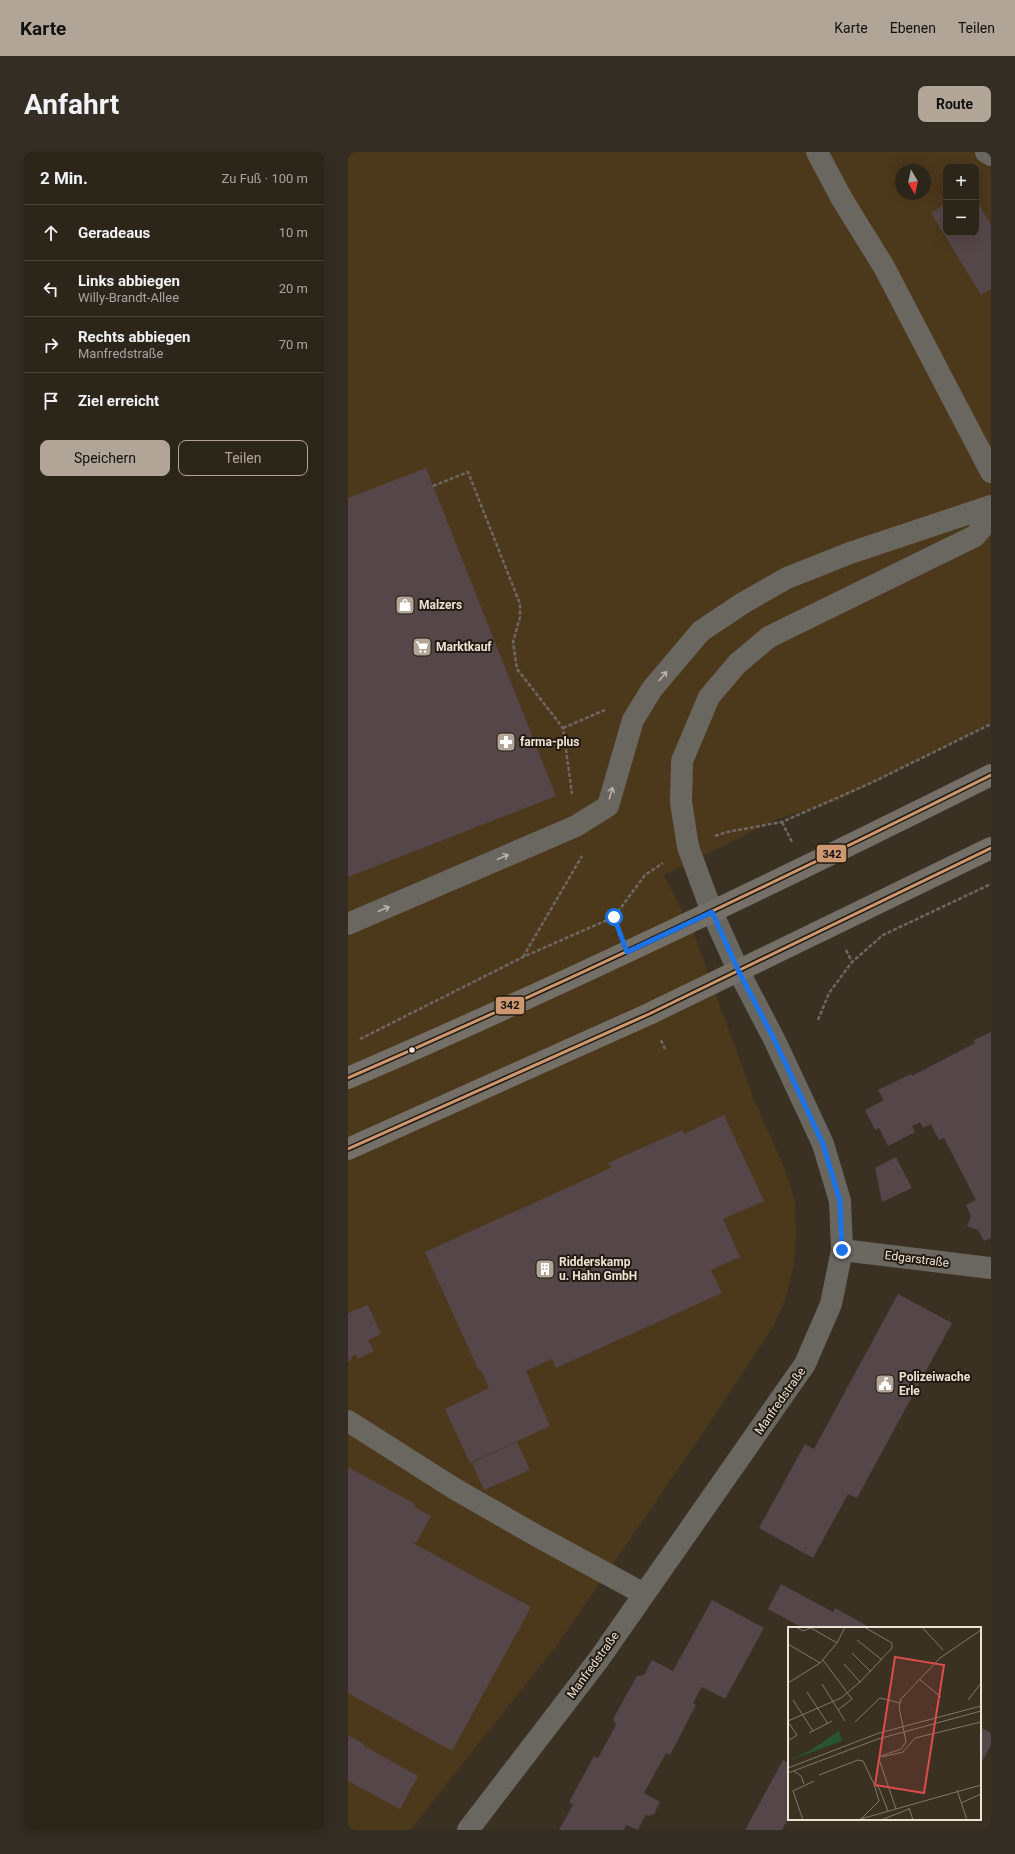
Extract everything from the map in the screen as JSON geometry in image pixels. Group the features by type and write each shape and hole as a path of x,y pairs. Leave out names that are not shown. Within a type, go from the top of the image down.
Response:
{"main road":[{"path":"348,1078 712,912 991,775"},
{"path":"348,1149 739,972 991,848"}],"street":[{"path":"817,152 842,199 884,267 991,472"},
{"path":"986,152 991,155"},
{"path":"348,924 576,826 608,806 633,720 652,689 701,631 743,603 787,578 850,553 991,506"},
{"name":"Manfredstraße","path":"468,1830 599,1659 805,1364 831,1304 842,1250 840,1201 823,1144 775,1041 739,972 712,912 688,847 681,802 682,760 709,697 737,664 770,637 975,536 991,517"},
{"name":"Edgarstraße","path":"842,1250 991,1268"},
{"path":"348,1421 455,1489 537,1536 644,1594"}],"path":[{"path":"434,486 468,472 520,604 520,617 513,642 517,669 563,728 567,756"},
{"path":"563,728 606,710"},
{"path":"818,1020 829,993 852,962 883,935 991,884"},
{"path":"614,917 627,952"},
{"path":"649,1014 665,1049"}],"shaded area":[{"path":"348,152 991,152 991,723 835,802 777,819 664,875 694,934 755,1102 785,1169 795,1201 796,1234 794,1264 786,1297 773,1327 700,1437 560,1641 410,1830 348,1830"}],"building":[{"path":"943,205 943,233 931,213"},
{"path":"979,205 991,225 991,289 981,295 945,236 979,236"},
{"name":"Marktkauf","path":"426,468 556,796 348,877 348,498"},
{"path":"991,1032 991,1238 984,1241 978,1230 967,1226 971,1216 966,1205 976,1200 944,1138 939,1140 931,1124 923,1128 920,1122 912,1126 915,1132 888,1146 879,1128 875,1130 865,1110 884,1100 878,1090 911,1074 912,1076 975,1043 974,1040"},
{"path":"724,1115 764,1201 723,1219 740,1257 711,1270 722,1293 556,1368 552,1359 526,1371 550,1426 470,1463 445,1409 489,1388 481,1370 479,1371 425,1252 611,1168 608,1163 682,1130 684,1134"},
{"path":"896,1157 912,1188 882,1202 875,1168"},
{"name":"Polizeiwache Erle","path":"898,1294 952,1323 857,1498 848,1494 813,1558 759,1528 805,1444 814,1449"},
{"path":"368,1305 381,1334 368,1340 374,1351 358,1359 356,1355 351,1357 352,1360 348,1362 348,1313"},
{"path":"517,1442 530,1470 484,1490 472,1463"},
{"path":"348,1467 415,1504 413,1506 431,1516 416,1543 409,1541 531,1607 452,1751 348,1693"},
{"path":"781,1584 833,1612 835,1608 869,1627 801,1627 768,1609"},
{"path":"712,1600 764,1628 725,1699 702,1687 693,1703 696,1705 670,1755 666,1753 644,1793 660,1802 654,1814 648,1816 646,1814 638,1830 626,1825 624,1830 559,1830 573,1805 569,1802 594,1756 598,1758 616,1725 613,1719 637,1676 644,1675 652,1660 673,1671"},
{"path":"981,1728 991,1733 991,1745 981,1763"},
{"path":"348,1735 364,1744 364,1746 418,1776 400,1809 348,1781"},
{"path":"783,1760 788,1762 788,1819 782,1830 745,1830"}],"transit line":[{"name":"342","path":"348,1078 671,931 832,854 991,775"},
{"name":"342","path":"348,1149 649,1014 991,848"}],"place":[{"name":"Malzers","path":"405,605"},
{"name":"Marktkauf","path":"422,647"},
{"name":"farma-plus","path":"506,742"},
{"name":"Ridderskamp u. Hahn GmbH","path":"545,1269"},
{"name":"Polizeiwache Erle","path":"885,1384"}],"route":[{"path":"614,917 627,952 712,912 739,972 775,1041 786,1068 823,1144 840,1201 842,1250"}]}
